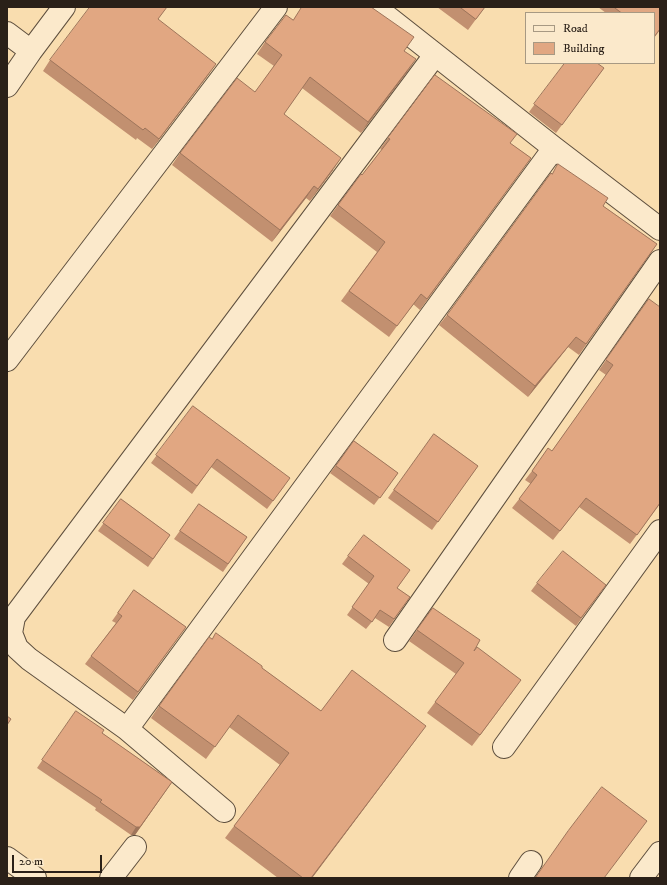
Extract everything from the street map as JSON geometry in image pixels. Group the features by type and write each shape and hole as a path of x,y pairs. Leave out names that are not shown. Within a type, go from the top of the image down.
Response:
{"street":[{"path":"7,86 64,7"},
{"path":"7,360 276,7"},
{"path":"375,7 554,148 660,229"},
{"path":"7,33 31,52"},
{"path":"224,811 127,729 29,659 17,648 11,633 14,618 435,55"},
{"path":"127,729 554,148"},
{"path":"394,640 660,261"},
{"path":"504,747 660,531"},
{"path":"111,878 134,847"},
{"path":"641,878 660,853"},
{"path":"7,858 35,878"}],"building":[{"path":"90,7 167,7 158,19 216,64 159,139 145,128 143,130 50,60"},
{"path":"302,7 371,7 414,37 404,51 416,59 368,122 310,77 284,114 341,158 318,189 314,186 280,230 180,153 237,78 255,92 282,55 265,42 286,15 293,20"},
{"path":"460,7 485,7 476,19"},
{"path":"614,7 660,7 660,29 655,36 655,12 621,12"},
{"path":"564,64 598,64 604,68 562,125 534,104"},
{"path":"435,75 517,134 510,143 531,158 427,299 421,294 397,326 349,291 385,242 338,205 390,139 388,138"},
{"path":"558,164 608,198 603,206 657,244 586,344 576,337 535,386 447,315"},
{"path":"649,299 660,307 660,503 637,535 586,498 560,531 519,499 537,475 532,471 548,448 552,451 613,365 606,360"},
{"path":"193,406 290,478 273,501 217,459 197,486 156,455"},
{"path":"434,434 478,466 438,522 394,490"},
{"path":"354,441 398,473 380,498 336,466"},
{"path":"121,499 170,535 153,559 103,523"},
{"path":"199,504 247,537 228,564 180,531"},
{"path":"364,535 410,570 397,588 410,597 394,619 380,610 372,622 352,607 374,576 348,556"},
{"path":"563,551 606,585 581,618 537,583"},
{"path":"134,590 186,627 138,692 91,656 122,616 118,613"},
{"path":"433,608 480,640 474,651 477,647 521,680 480,735 435,702 464,663 417,630"},
{"path":"216,633 321,711 352,670 426,726 311,878 303,878 234,826 289,753 238,715 215,747 159,706 209,637 212,639"},
{"path":"76,711 104,730 102,733 172,782 140,827 136,827 100,802 102,800 42,760"},
{"path":"7,716 11,719 7,725"},
{"path":"602,787 647,821 604,878 535,878 568,831"}]}
